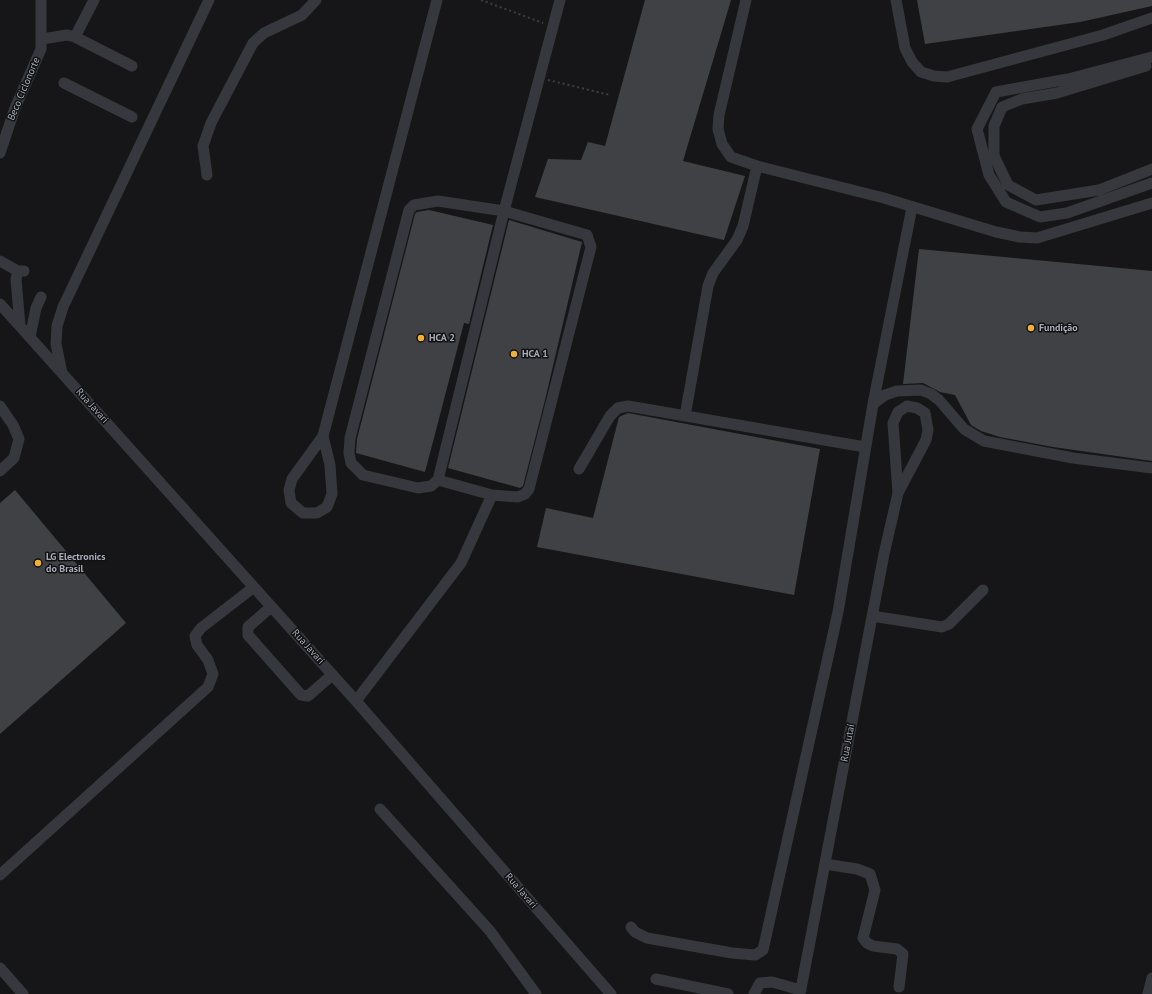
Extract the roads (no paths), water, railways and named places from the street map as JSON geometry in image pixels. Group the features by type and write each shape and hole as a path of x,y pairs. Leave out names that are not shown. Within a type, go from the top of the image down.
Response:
{"street":[{"name":"Beco Ciclonorte","path":"0,153 15,108 37,59 42,39 41,0"},
{"path":"75,37 94,0"},
{"path":"63,374 56,344 57,326 63,307 209,0"},
{"path":"206,175 203,146 211,123 253,44 264,33 302,15 316,0"},
{"path":"323,436 330,465 332,494 327,507 317,513 303,513 291,503 289,490 292,479 323,436 437,0"},
{"path":"438,480 492,495 518,497 525,494 529,489 591,247 590,238 587,235 504,211 438,201 414,204 409,210 350,438 349,453 351,463 363,475 418,488 431,486 438,480 504,211 560,0"},
{"path":"746,0 719,115 718,129 722,144 731,157 757,166 912,207 996,232 1037,238 1152,203"},
{"path":"896,0 905,48 912,62 921,72 934,76 946,76 1103,35 1152,18"},
{"path":"42,39 67,35 75,37 132,66"},
{"path":"1152,57 1068,79 996,92 978,129 989,175 1006,202 1040,217 1067,213 1152,183"},
{"path":"1152,64 1057,93 1022,99 1002,107 994,126 994,156 1008,185 1036,200 1099,190 1152,169"},
{"path":"64,83 132,117"},
{"path":"685,416 708,286 713,273 737,240 757,166"},
{"path":"631,926 635,932 646,938 732,953 755,955 764,950 838,612 865,447 912,207"},
{"path":"0,261 22,271 16,279 20,326"},
{"path":"30,337 36,308 41,297"},
{"name":"Rua Javari","path":"0,304 356,701 611,994"},
{"path":"873,404 885,395 897,391 921,390 940,400 964,430 984,441 1073,458 1152,468"},
{"path":"0,406 13,426 19,439 14,458 0,471"},
{"path":"579,469 610,416 618,408 628,406 865,447"},
{"name":"Rua Jutaí","path":"800,992 872,616 898,493 926,440 928,430 925,413 917,408 907,406 898,412 893,423 898,493"},
{"path":"356,701 461,563 492,495"},
{"path":"0,875 208,686 213,674 208,660 197,645 195,636 201,628 254,587"},
{"path":"872,616 942,627 949,624 983,590"},
{"path":"271,607 248,627 248,635 301,695 308,696 332,675"},
{"path":"380,809 490,931 536,994"},
{"path":"825,864 857,869 870,874 875,890 863,938 867,943 873,946 897,949 903,954 899,987"},
{"path":"0,968 23,994"},
{"path":"656,978 728,994"},
{"path":"1148,994 1152,978"},
{"path":"754,994 760,983 772,982 800,992"}],"place":[{"name":"Fundição","path":"1031,328"},
{"name":"HCA 2","path":"421,338"},
{"name":"HCA 1","path":"514,354"},
{"name":"LG Electronics do Brasil","path":"38,563"}]}
